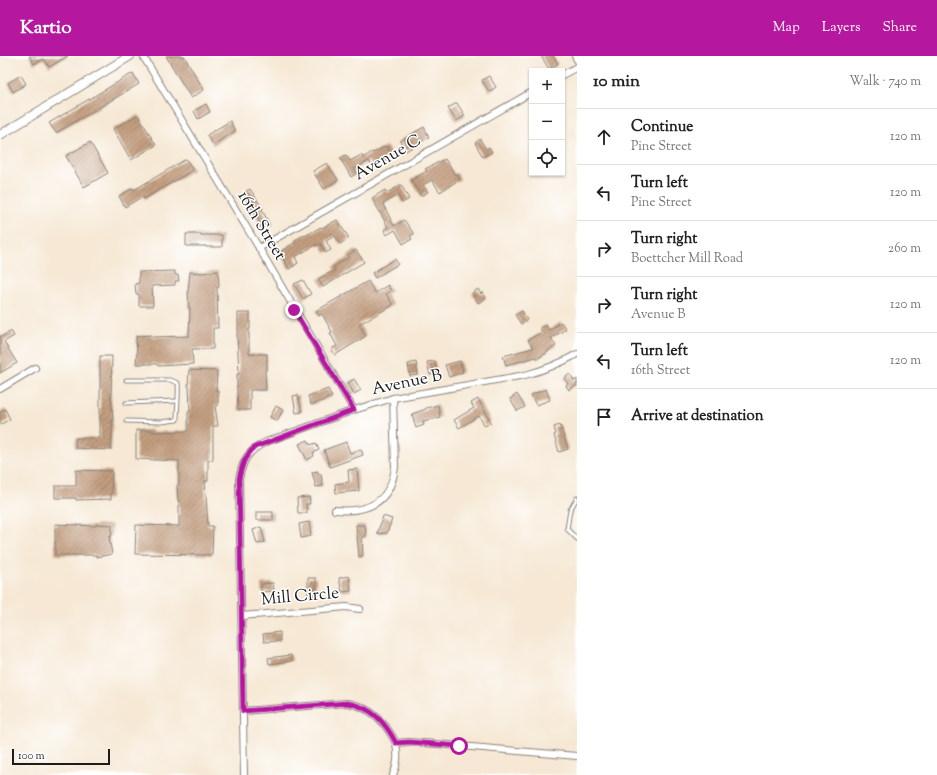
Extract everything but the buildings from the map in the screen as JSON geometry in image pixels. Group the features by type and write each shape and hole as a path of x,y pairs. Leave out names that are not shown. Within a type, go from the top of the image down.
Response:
{"street":[{"path":"0,135 130,56"},
{"name":"16th Street","path":"143,56 259,248 354,410"},
{"path":"575,56 577,60"},
{"path":"565,73 577,67"},
{"name":"Avenue C","path":"259,248 529,94"},
{"name":"Avenue B","path":"242,616 239,479 241,469 248,454 255,447 354,410 393,398 525,375 562,363 577,354"},
{"path":"0,389 35,368"},
{"path":"335,510 356,511 367,508 381,498 390,487 394,478 395,467 393,398"},
{"name":"Mill Circle","path":"242,616 346,607 360,609"},
{"path":"242,616 244,775"},
{"path":"243,711 347,703 359,705 370,711 381,721 390,732 396,743 398,756 393,775"},
{"path":"396,743 409,742 577,756"}],"lane":[{"path":"126,380 170,380 178,383 179,396 177,401 176,420 161,422 126,421"},
{"path":"126,402 177,401"},
{"path":"577,498 570,510 567,529 577,539"}],"route":[{"path":"294,310 354,410 255,447 248,454 241,469 239,479 243,711 347,703 359,705 370,711 390,732 396,743 409,742 459,746"}]}
